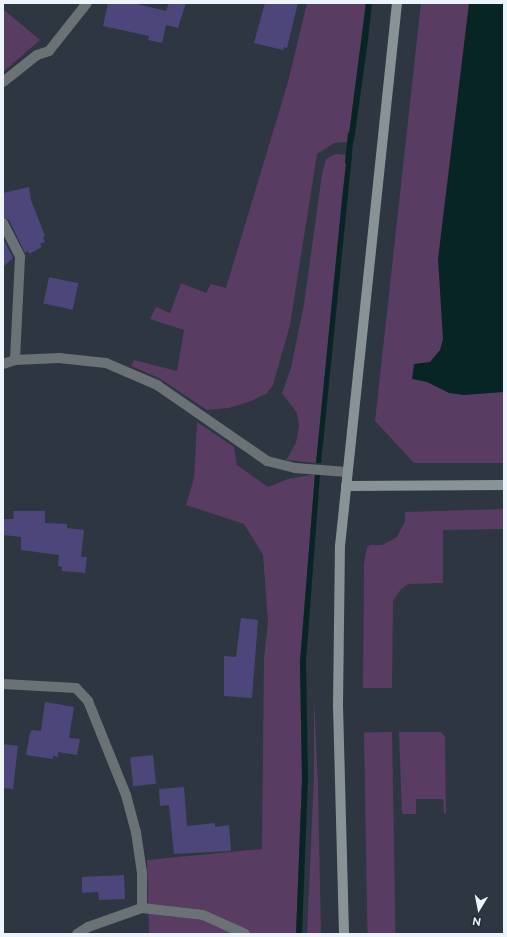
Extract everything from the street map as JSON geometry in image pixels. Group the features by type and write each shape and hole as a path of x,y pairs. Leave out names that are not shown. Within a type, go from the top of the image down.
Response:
{"street":[{"path":"3,82 37,55 49,50 87,3"},
{"path":"344,934 338,605 347,472 397,3"},
{"path":"3,223 20,257 15,360"},
{"path":"3,364 15,360 83,359 124,369 156,385 267,461 347,472"},
{"path":"346,486 504,485"},
{"path":"3,684 76,688 88,701 126,795 136,832 142,873 142,908"},
{"path":"77,934 88,927 142,908 203,915 245,934"}],"shaded area":[{"path":"307,3 366,3 348,142 334,143 317,154 290,325 273,385 266,394 251,401 229,408 207,410 159,378 131,366 134,360 177,371 184,330 150,319 156,307 170,313 181,283 206,293 211,284 226,288 288,82"},
{"path":"366,3 372,3 368,40 354,141 348,142"},
{"path":"421,3 504,3 504,463 414,463 375,421"},
{"path":"469,3 504,3 504,392 464,395 449,393 427,382 412,379 414,364 430,362 440,350 443,339 438,259"},
{"path":"3,9 40,40 3,72"},
{"path":"335,154 347,155 316,463 286,460 296,443 299,426 297,413 282,393 291,368 304,304 322,174 326,159"},
{"path":"352,154 321,463 316,463 347,155"},
{"path":"197,422 234,447 237,465 268,487 288,479 315,474 300,662 302,780 296,934 149,934 147,860 262,849 264,658 268,622 263,555 244,524 186,505 194,478"},
{"path":"315,474 320,475 306,661 308,780 302,934 296,934 302,780 300,662"},
{"path":"504,509 504,529 443,530 443,583 408,584 401,589 393,601 392,688 363,688 364,564 367,547 370,545 382,545 397,537 405,521 405,512"},
{"path":"314,697 318,785 321,934 307,934 314,776"},
{"path":"364,732 392,732 396,934 368,934"},
{"path":"399,732 441,732 445,737 446,813 444,813 443,799 416,799 416,814 402,814"}],"building":[{"path":"108,3 133,3 166,11 169,3 186,3 178,28 166,25 162,43 148,40 149,36 103,26"},
{"path":"265,3 298,3 287,48 284,47 283,50 254,43"},
{"path":"29,187 31,200 45,236 43,237 45,242 40,244 42,247 29,254 28,251 25,253 9,220 3,217 3,193"},
{"path":"3,238 13,258 3,267"},
{"path":"49,277 78,283 73,310 43,303"},
{"path":"13,511 45,511 45,523 67,524 67,528 84,530 81,557 87,557 85,573 62,571 62,567 58,566 59,555 21,550 21,537 3,535 3,519 14,519"},
{"path":"241,618 258,620 252,698 224,696 224,656 236,657"},
{"path":"45,702 74,707 69,738 80,739 77,755 58,752 58,757 53,756 53,759 26,755 30,733 32,730 41,731"},
{"path":"3,744 18,746 13,789 3,788"},
{"path":"153,755 156,784 133,786 130,757"},
{"path":"184,787 187,826 215,823 215,827 229,825 231,851 174,854 169,805 160,806 159,789"},
{"path":"124,875 125,899 99,900 98,892 82,893 82,877"}],"waterway":[{"path":"348,162 351,135"}]}
